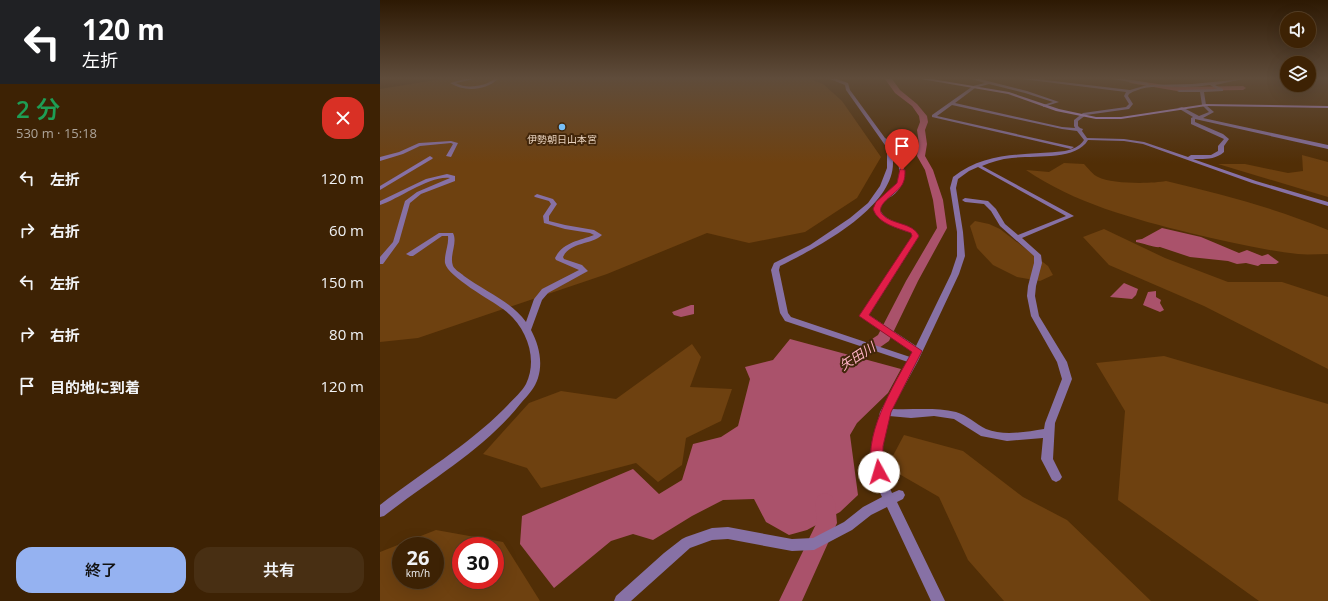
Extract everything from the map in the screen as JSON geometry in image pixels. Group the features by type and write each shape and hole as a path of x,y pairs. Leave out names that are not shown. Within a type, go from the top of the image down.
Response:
{"main road":[{"path":"1049,107 1082,116 1096,118 1121,118 1188,107"}],"street":[{"path":"861,107 890,148 892,155 890,168 885,183 876,198 860,214 837,232 777,265 775,270 784,313 788,319 913,361"},
{"path":"948,107 934,116 1071,147"},
{"path":"967,107 1062,128 1080,130"},
{"path":"938,601 894,497 882,482 877,462 877,446 885,412 913,361 913,349 955,274 962,256 953,188 955,178 966,171 1000,158 1021,155 1060,153 1077,150 1086,142 1075,124 1076,120 1082,116 1128,107"},
{"path":"1199,118 1212,112 1206,107"},
{"path":"1180,108 1199,118"},
{"path":"1182,156 1212,157 1221,152 1221,146 1227,140 1221,135 1193,123 1193,118 1199,118 1328,147"},
{"path":"884,138 897,146 902,170 900,183 896,189 878,204 876,209 878,215 885,220 914,232 916,236 864,316 913,349"},
{"path":"1089,139 1132,141 1182,156 1254,182 1328,204"},
{"path":"380,159 401,153 419,145 451,142 456,143 449,156"},
{"path":"380,188 430,158"},
{"path":"981,167 1072,216 1016,238"},
{"path":"380,203 437,177 448,176 453,178 451,181 419,193 407,202 396,242 380,262"},
{"path":"527,331 538,299 545,291 584,271 581,267 559,258 561,252 566,248 599,235 592,231 565,228 546,222 546,216 554,204 551,200 537,196"},
{"path":"965,200 986,202 994,210 1002,225 1037,255 1038,263 1031,296 1035,316 1062,362 1067,379 1050,423 1048,459 1056,477"},
{"path":"380,512 402,494 488,432 529,387 535,369 535,358 531,338 518,316 469,284 452,270 449,265 451,234 441,234 410,254"},
{"path":"885,412 911,414 934,412 956,416 985,433 1007,437 1049,433"},
{"path":"620,601 686,543 712,534 728,533 792,546 814,544 848,526 867,511 894,497"}],"shaded area":[{"path":"380,107 846,107 881,157 857,198 805,232 749,243 707,233 607,274 418,338 380,342"},
{"path":"1302,155 1328,162 1328,197 1218,164 1245,164 1288,173 1303,171"},
{"path":"1064,163 1084,164 1094,175 1112,181 1151,183 1166,181 1268,208 1328,230 1328,254 1301,254 1243,245 1126,216 1064,192 1026,170 1049,172"},
{"path":"975,221 989,224 1000,229 1048,266 1053,275 1040,281 1017,277 993,265 977,248 970,226"},
{"path":"1162,228 1201,237 1239,253 1247,250 1262,256 1268,254 1279,262 1276,264 1261,264 1258,266 1246,263 1237,264 1228,261 1190,257 1160,247 1136,242 1136,240 1142,239"},
{"path":"1104,229 1165,258 1228,282 1282,282 1328,297 1328,369 1204,306 1109,265 1083,237"},
{"path":"1124,283 1138,289 1136,295 1132,299 1110,297"},
{"path":"1156,291 1156,297 1161,300 1160,303 1164,310 1160,312 1143,305 1148,292"},
{"path":"694,305 694,314 681,317 674,315 672,312"},
{"path":"790,339 901,369 888,393 857,423 850,435 858,495 840,512 807,530 789,535 766,522 754,499 723,500 692,516 653,540 633,534 611,541 554,588 520,544 522,516 633,469 659,494 682,480 693,444 721,437 738,426 750,379 745,367 773,360"},
{"path":"692,344 701,357 690,387 732,389 721,421 686,438 682,465 658,482 636,463 541,488 527,468 483,454 529,403 561,391 616,399"},
{"path":"1164,356 1328,404 1328,601 1259,601 1118,500 1125,411 1096,363"},
{"path":"904,435 963,451 1023,497 1067,520 1151,601 1004,601 968,560 939,497 887,467"},
{"path":"436,530 475,537 452,537 452,589 504,589 504,544 540,601 380,601 380,552 392,547 392,589 444,589 444,537 418,537"}],"waterway":[{"name":"矢田川","path":"841,367 884,338 912,281 942,228 938,200 929,170 921,156 923,149 921,130 924,120 921,112 916,107"},
{"name":"矢田川","path":"790,601 827,523 825,502"}],"place":[{"name":"伊勢朝日山本宮","path":"562,127"}],"route":[{"path":"879,472 877,462 877,446 885,412 917,351 864,316 916,236 914,232 885,220 878,215 876,209 878,204 896,189 900,183 902,170"}]}
